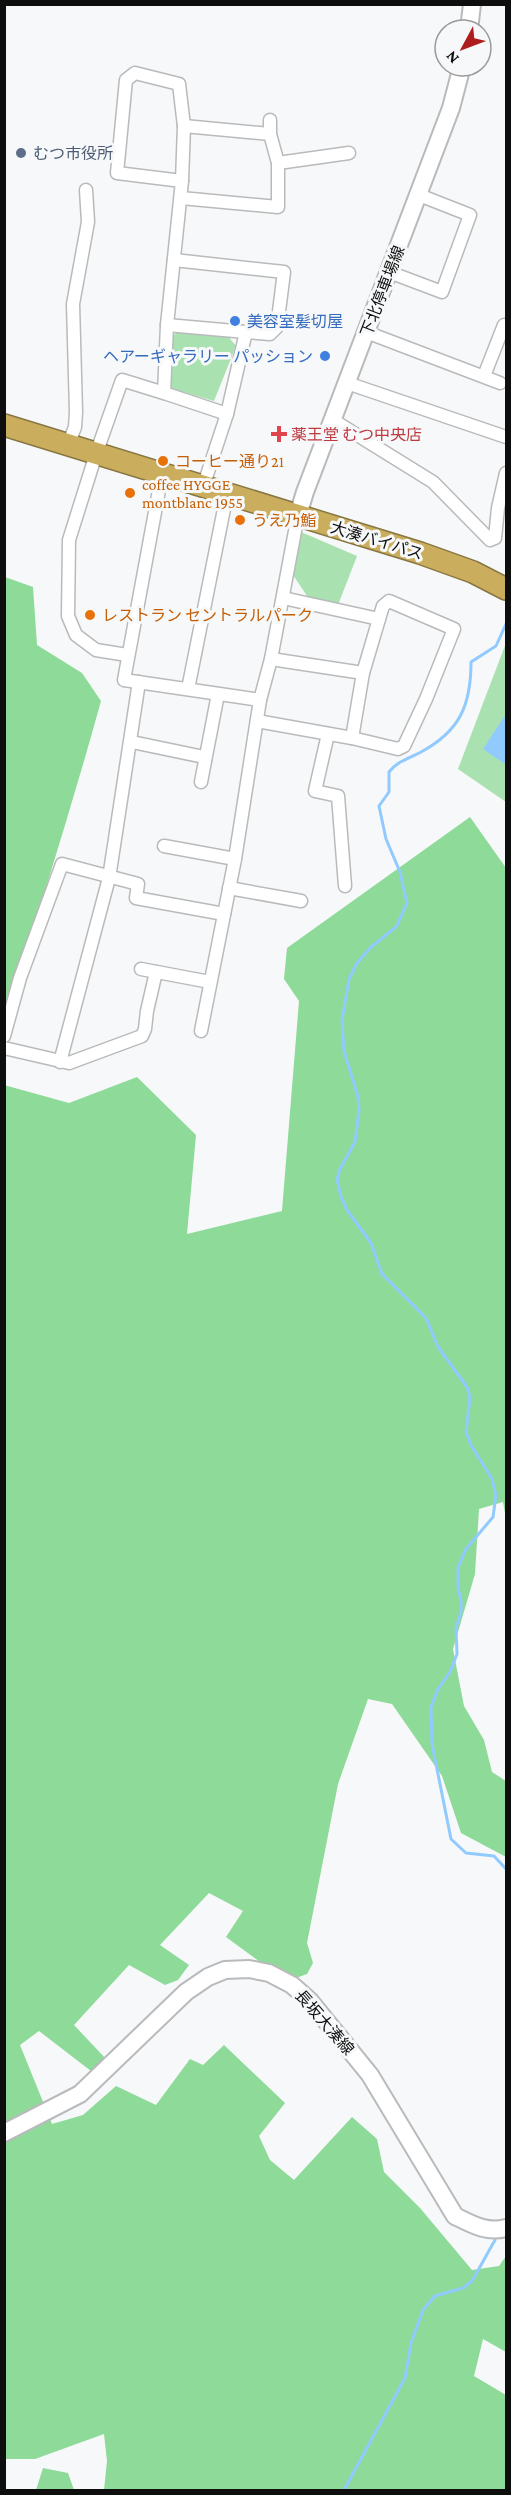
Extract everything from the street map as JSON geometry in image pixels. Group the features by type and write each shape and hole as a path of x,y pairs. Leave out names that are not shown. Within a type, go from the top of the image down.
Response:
{"highway":[{"name":"大湊バイパス","path":"4,425 430,557 472,572 507,589"}],"main road":[{"name":"下北停車場線","path":"298,516 451,108 459,78"},
{"name":"長坂大湊線","path":"4,2133 80,2094 186,1992 208,1977 225,1970 249,1969 269,1973 292,1985 309,2001 370,2075 455,2216 475,2226 493,2231 507,2228"}],"street":[{"path":"164,393 167,325 181,198 182,181 184,126 179,84 135,73 126,80 117,173 182,181"},
{"path":"181,198 278,207 278,164 270,134 270,120"},
{"path":"184,126 270,134"},
{"path":"278,164 349,153"},
{"path":"68,445 75,426 76,412 73,304 88,222 86,190"},
{"path":"389,272 442,292 470,215 419,195"},
{"path":"167,325 270,334 278,327 284,272 174,260"},
{"path":"484,376 504,326 507,326"},
{"path":"203,487 226,414 246,332"},
{"path":"366,332 500,383"},
{"path":"127,655 96,650 76,635 68,616 69,540 96,454 123,380 226,414"},
{"path":"347,383 507,437"},
{"path":"333,420 433,482 490,540 495,538 498,508 507,473"},
{"path":"162,474 124,680 260,700"},
{"path":"188,690 227,494"},
{"path":"201,1031 235,859 260,700 271,659 298,516"},
{"path":"283,598 379,619"},
{"path":"257,721 352,738 398,749 404,746 426,699 454,629 389,601 383,606 363,673 352,738"},
{"path":"271,659 363,673"},
{"path":"60,1062 109,878 140,682"},
{"path":"201,782 218,694"},
{"path":"328,734 315,791 338,796 345,885"},
{"path":"132,742 204,757"},
{"path":"164,846 235,859"},
{"path":"4,1036 20,978 62,864 138,884 136,898 225,914"},
{"path":"229,888 301,901"},
{"path":"141,969 210,982"},
{"path":"4,1048 69,1063 142,1035 156,972"}],"green space":[{"path":"180,330 228,336 236,346 214,401 173,389 169,384 171,337"},
{"path":"301,532 357,556 338,605 307,596 291,572"},
{"path":"5,577 33,587 37,645 82,673 101,701 5,1025"},
{"path":"506,643 506,802 458,769"},
{"path":"470,817 506,868 506,1519 503,1502 479,1509 475,1574 453,1649 464,1706 484,1740 492,1772 506,1781 506,1857 461,1833 442,1776 392,1704 368,1699 338,1784 307,1943 313,1963 307,1974 296,1978 260,1962 226,1937 243,1911 209,1893 160,1945 189,1965 178,1980 165,1985 129,1965 74,2025 106,2059 91,2071 39,2031 20,2045 52,2124 83,2115 116,2086 156,2105 190,2059 203,2065 224,2045 285,2103 259,2136 270,2160 294,2180 352,2117 377,2139 384,2172 420,2208 472,2270 499,2266 506,2256 506,2352 483,2339 474,2376 506,2395 506,2490 104,2490 107,2461 104,2434 35,2459 5,2459 4,1085 69,1103 137,1077 196,1135 187,1234 282,1211 299,1001 284,979 287,948"},
{"path":"43,2468 68,2473 74,2490 36,2490"}],"water":[{"path":"506,714 506,762 505,764 483,749"}],"waterway":[{"path":"506,624 496,646 471,662 469,691 461,715 454,726 434,744 400,762 389,772 389,792 379,806 386,839 400,872 407,903 396,927 371,947 357,963 349,979 342,1020 344,1051 358,1097 359,1110 355,1142 337,1179 347,1210 371,1243 382,1274 426,1318 438,1347 467,1387 470,1397 466,1432 471,1445 492,1479 496,1495 493,1517 466,1549 458,1567 461,1612 456,1628 457,1654 431,1707 432,1744 451,1839 466,1853 494,1856 506,1869"},
{"path":"344,2490 405,2378 411,2343 423,2310 435,2296 463,2288 472,2281 495,2240"}],"place":[{"name":"むつ市役所","path":"21,153"},
{"name":"美容室髪切屋","path":"235,321"},
{"name":"ヘアーギャラリー パッション","path":"325,356"},
{"name":"薬王堂 むつ中央店","path":"279,434"},
{"name":"コーヒー通り21","path":"163,461"},
{"name":"coffee HYGGE montblanc 1955","path":"130,493"},
{"name":"うえ乃鮨","path":"240,520"},
{"name":"レストラン セントラルパーク","path":"90,615"}]}
